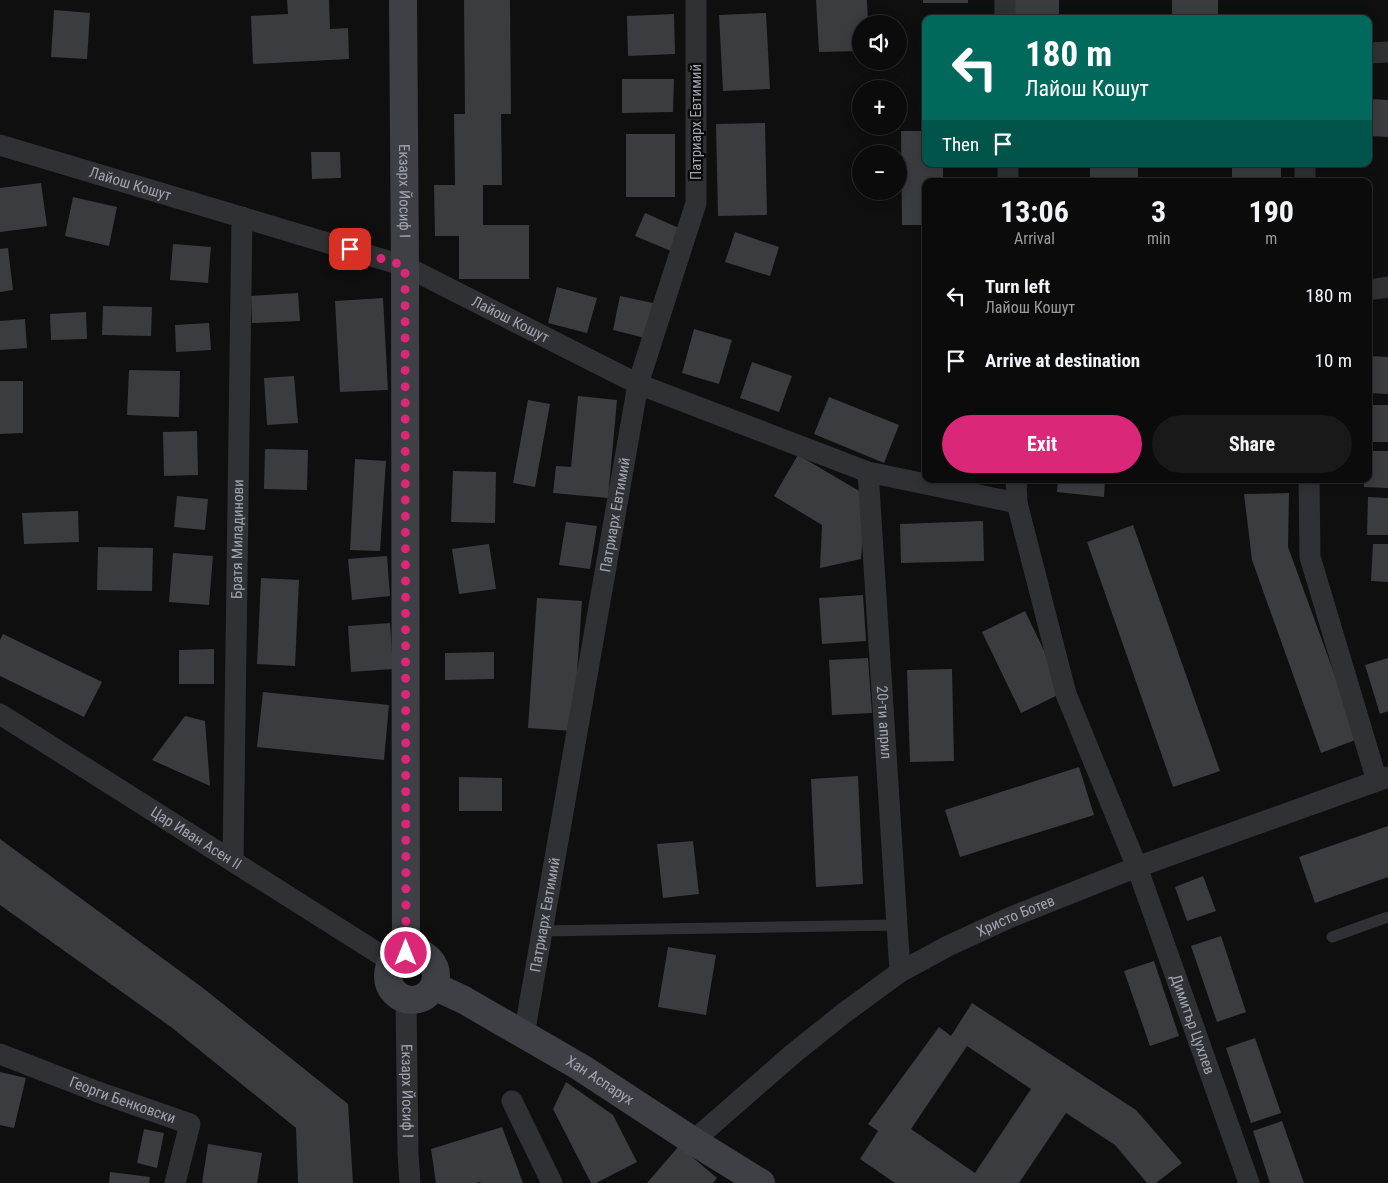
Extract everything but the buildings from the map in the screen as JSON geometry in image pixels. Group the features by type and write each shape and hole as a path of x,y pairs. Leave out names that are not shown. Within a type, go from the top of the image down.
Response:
{"street":[{"name":"Екзарх Йосиф I","path":"399,957 405,266 403,0"},
{"name":"Патриарх Евтимий","path":"524,1034 638,384 696,203 696,0"},
{"path":"1005,0 1005,15"},
{"path":"1372,53 1388,52"},
{"name":"Лайош Кошут","path":"0,145 405,266 638,384 868,472 922,483"},
{"name":"Братя Миладинови","path":"233,861 242,217"},
{"path":"1372,290 1388,287"},
{"name":"20-ти април","path":"868,472 900,972"},
{"name":"Лайош Кошут","path":"923,483 1017,502"},
{"path":"1016,483 1017,502"},
{"path":"1310,483 1310,557 1383,779"},
{"name":"Димитър Цухлев","path":"1017,502 1066,694 1137,866 1249,1183"},
{"name":"Цар Иван Асен II","path":"0,714 233,861 399,957"},
{"name":"Христо Ботев","path":"693,1141 794,1053 844,1013 900,972 948,946 1012,917 1137,866 1383,779"},
{"path":"412,952 420,954 427,957 432,963 436,978 434,986 423,998 406,1000 393,992 387,976 389,969 399,957 412,952"},
{"name":"Хан Аспарух","path":"434,986 464,1000 580,1067 761,1183"},
{"name":"Екзарх Йосиф I","path":"406,1000 410,1183"},
{"name":"Георги Бенковски","path":"0,1054 98,1092 190,1124 176,1183"},
{"path":"512,1101 552,1183"}],"lane":[{"path":"1332,937 1388,918"},
{"path":"542,931 897,925"}],"route":[{"path":"350,249 405,266 406,953"}]}
